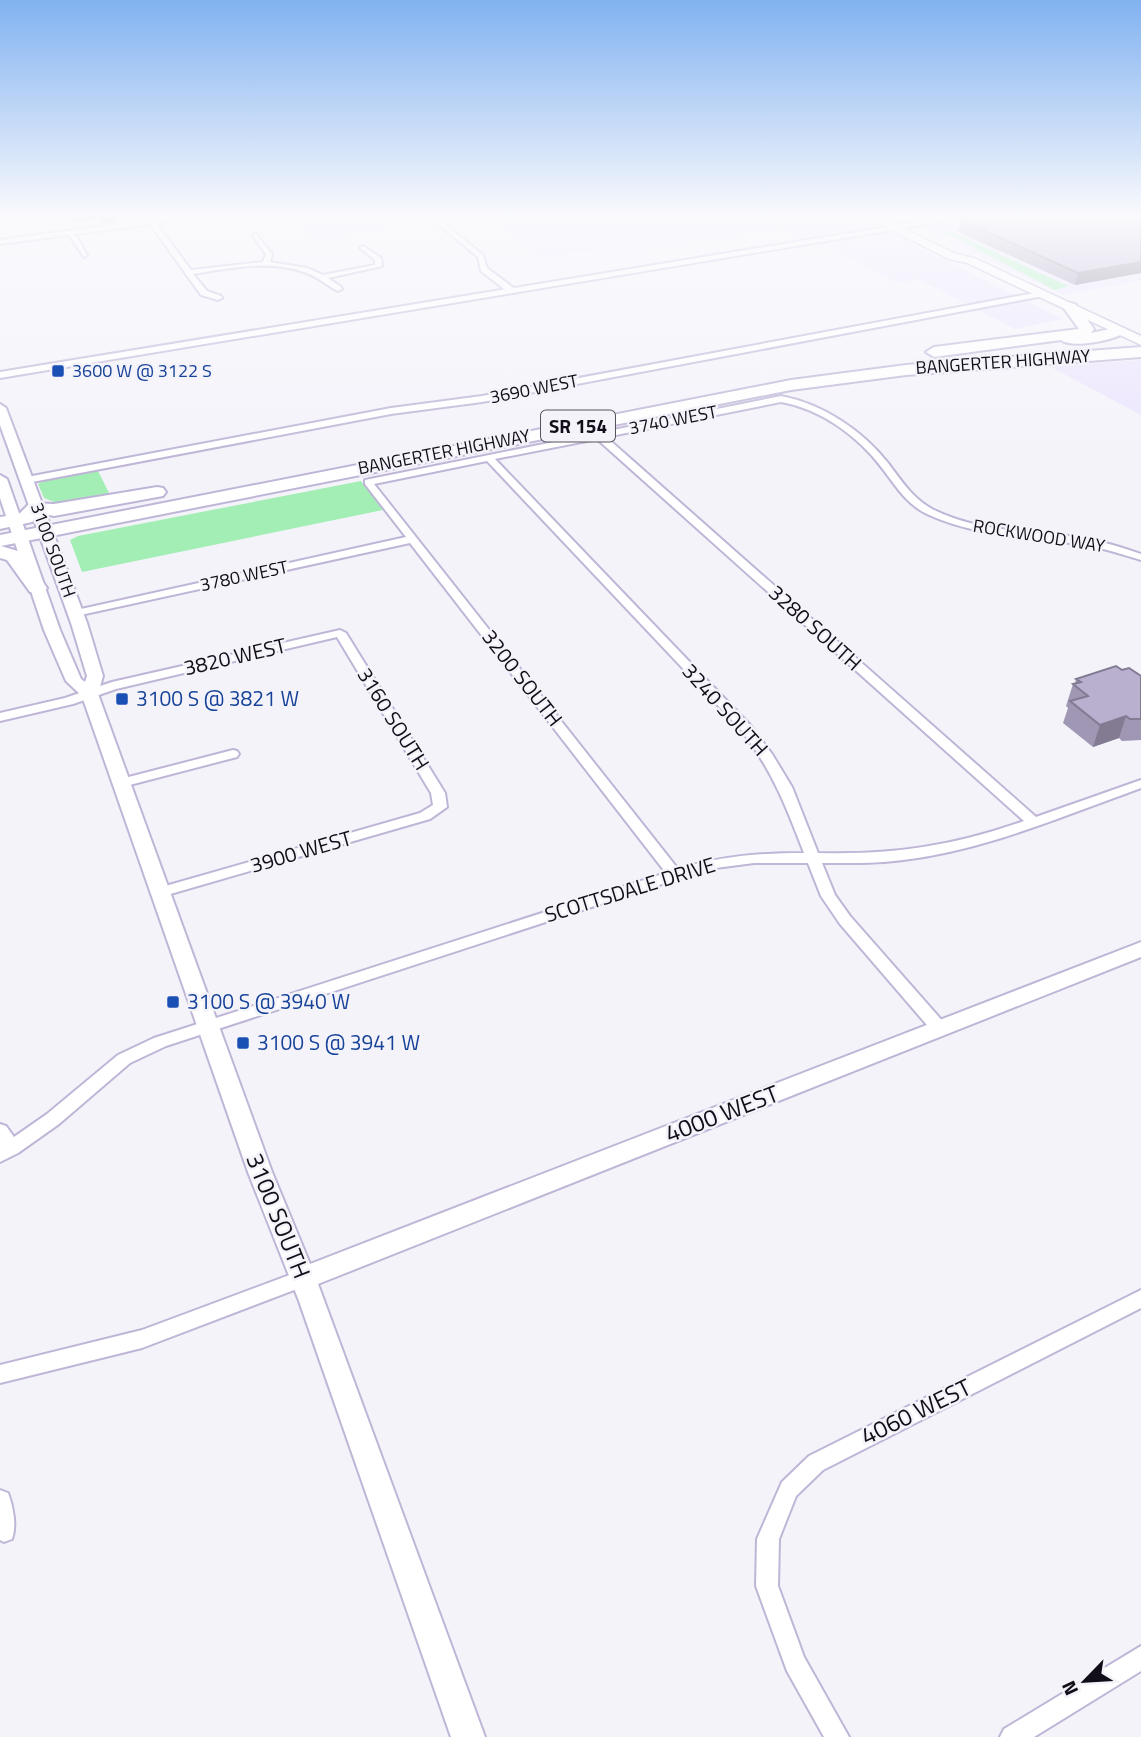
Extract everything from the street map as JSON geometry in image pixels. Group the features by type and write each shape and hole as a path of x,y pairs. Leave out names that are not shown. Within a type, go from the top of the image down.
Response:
{"highway":[{"path":"870,363 887,357 1084,333 1087,329 1070,307"},
{"path":"858,375 878,367 980,358 1023,344 1090,338 1120,331"},
{"name":"BANGERTER HIGHWAY","path":"0,541 13,532 43,525 552,419 774,376 870,363 1141,342"},
{"name":"BANGERTER HIGHWAY","path":"43,525 387,464 751,392 858,375 1141,352"},
{"path":"387,464 408,454 538,427 552,419"},
{"path":"13,532 38,541 43,525"},
{"path":"0,552 14,556 37,589"}],"main road":[{"path":"1045,296 1141,342"}],"street":[{"path":"213,296 218,298"},
{"path":"0,375 487,296"},
{"name":"3690 WEST","path":"27,480 382,413 495,397 1029,296"},
{"name":"3740 WEST","path":"368,482 781,399 799,401 813,408"},
{"name":"3100 SOUTH","path":"0,408 76,612 94,676 90,694"},
{"name":"ROCKWOOD WAY","path":"813,408 871,450 910,499 941,516 991,531 1091,541 1141,556"},
{"name":"3280 SOUTH","path":"598,435 1032,821"},
{"name":"3240 SOUTH","path":"488,457 746,728 766,754 785,788 828,896 845,920 939,1028"},
{"name":"3100 SOUTH","path":"0,479 13,532 74,681 90,694 260,1172 303,1278 468,1737"},
{"name":"3200 SOUTH","path":"368,482 676,874"},
{"name":"3780 WEST","path":"76,612 413,539"},
{"name":"3820 WEST","path":"0,717 112,686 340,632"},
{"name":"3160 SOUTH","path":"340,632 438,793 440,807"},
{"path":"122,783 233,754"},
{"name":"SCOTTSDALE DRIVE","path":"6,1151 53,1119 124,1059 208,1024 706,865 742,859 870,859 931,852 962,845 1141,784"},
{"name":"3900 WEST","path":"160,892 425,816 440,807"},
{"name":"4000 WEST","path":"303,1278 1141,949"},
{"path":"0,1131 6,1151"},
{"path":"0,1374 142,1339 303,1278"},
{"name":"4060 WEST","path":"837,1737 795,1663 766,1586 768,1539 789,1489 816,1463 1141,1299"},
{"path":"0,1501 4,1531"},
{"path":"1012,1737 1141,1658"}],"shaded area":[{"path":"951,296 1017,296 1063,319 1015,329"},
{"path":"1141,360 1141,415 1049,366 1085,364"}],"green space":[{"path":"98,471 110,495 61,505 44,498 38,484 43,481"},
{"path":"361,481 383,510 82,572 70,540 78,536"}],"building":[{"path":"1116,666 1122,670 1129,668 1141,676 1141,719 1130,719 1126,716 1100,725 1070,701 1088,696 1073,684 1081,682 1076,679"}],"place":[{"name":"3600 W @ 3122 S","path":"58,371"},
{"name":"3100 S @ 3821 W","path":"122,699"},
{"name":"3100 S @ 3940 W","path":"173,1002"},
{"name":"3100 S @ 3941 W","path":"243,1043"}]}
